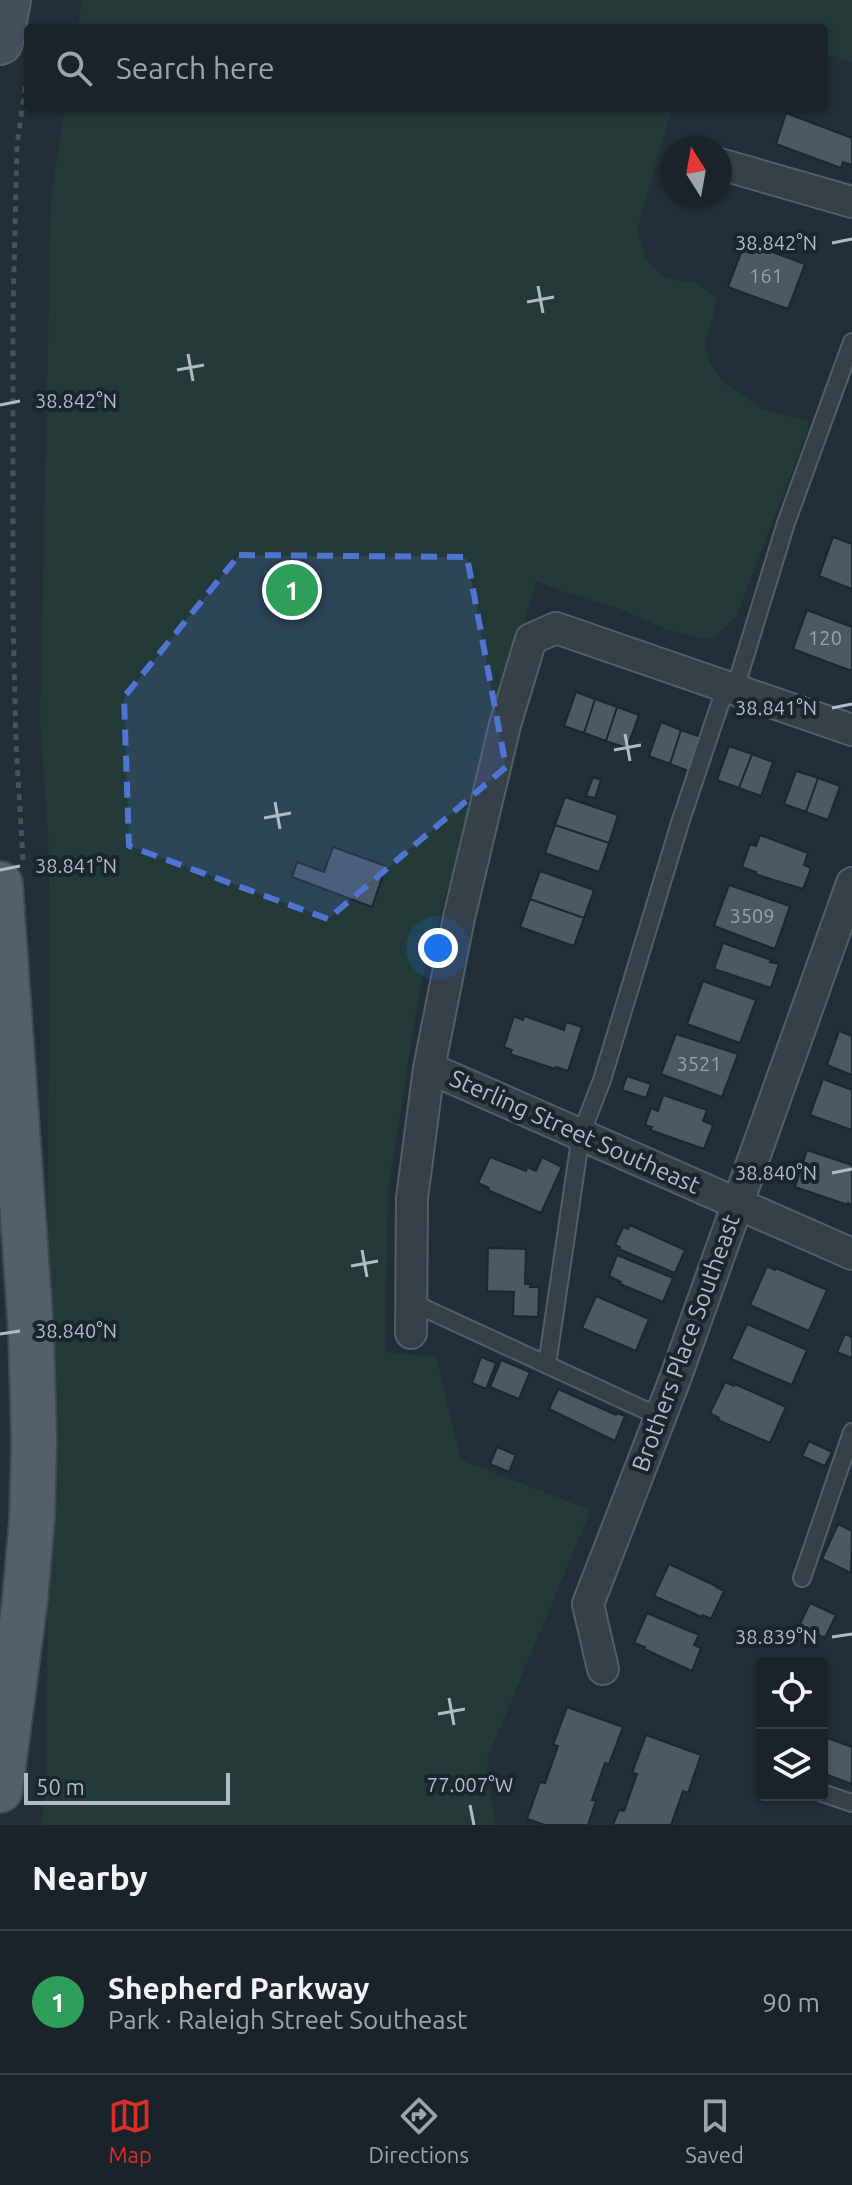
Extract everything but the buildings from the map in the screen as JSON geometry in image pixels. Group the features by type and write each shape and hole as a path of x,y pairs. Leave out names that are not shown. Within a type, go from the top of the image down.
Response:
{"main road":[{"path":"0,42 8,0"},
{"path":"0,884 31,1331 34,1441 32,1519 25,1600 0,1790"}],"street":[{"path":"732,167 852,202"},
{"path":"411,1333 412,1198 429,1068 459,918 505,725 531,639 556,628 852,730"},
{"name":"Brothers Place Southeast","path":"603,1669 588,1604 738,1204 852,883"},
{"name":"Sterling Street Southeast","path":"429,1068 852,1254"}],"lane":[{"path":"547,1365 581,1134 602,1080 680,823 731,688 786,523 852,342"},
{"path":"411,1302 660,1417"},
{"path":"802,1578 852,1432"},
{"path":"828,1795 852,1803"}],"highlighted area":[{"path":"239,555 467,557 506,767 328,919 129,846 124,697"}],"green space":[{"path":"82,0 852,0 852,62 828,54 828,24 79,24"},
{"path":"64,112 671,112 664,136 660,136 660,149 637,229 646,258 662,276 697,283 716,297 704,345 710,363 724,382 762,409 807,421 809,428 736,617 713,638 668,630 620,609 536,581 421,982 388,1191 385,1352 436,1357 461,1460 591,1510 488,1757 487,1775 496,1825 41,1825 47,1781 49,853 40,720 51,197"}],"place":[{"name":"Shepherd Parkway","path":"292,590"}]}
